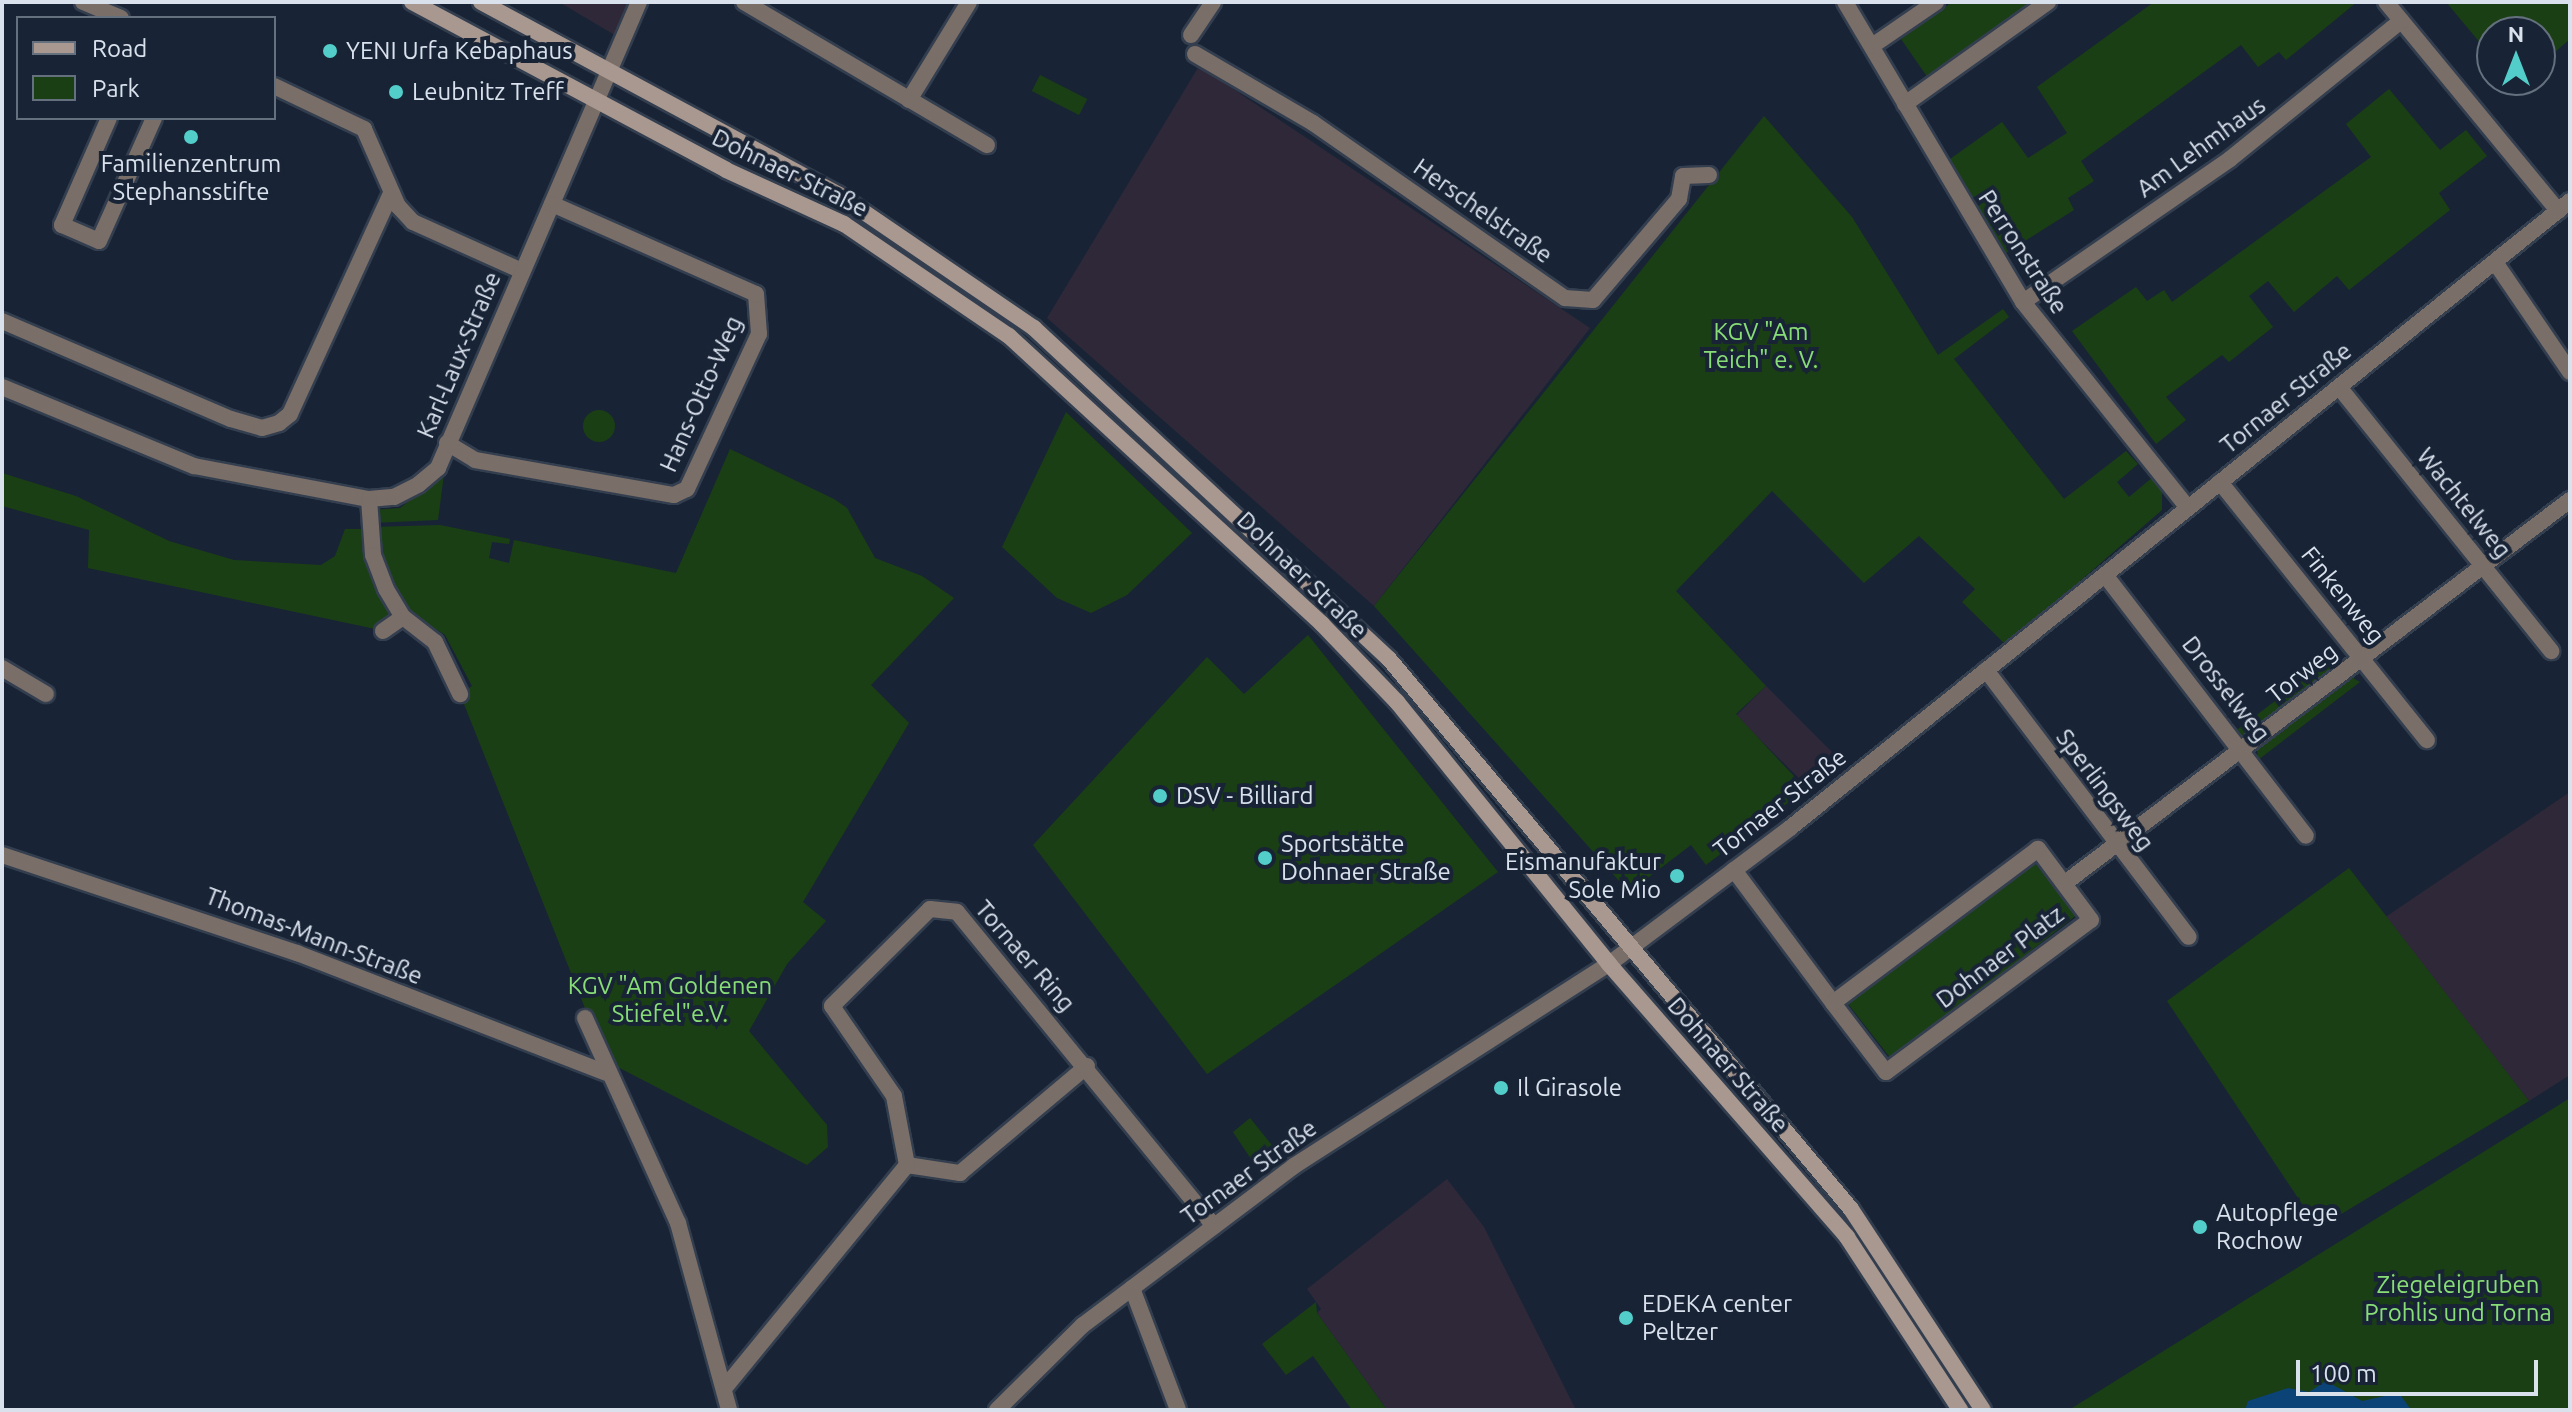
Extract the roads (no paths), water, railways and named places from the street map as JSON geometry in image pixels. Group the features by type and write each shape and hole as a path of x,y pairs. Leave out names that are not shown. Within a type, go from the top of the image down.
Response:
{"main road":[{"name":"Dohnaer Straße","path":"412,2 598,101 844,224 1009,336 1322,624 1397,702 1609,964 1855,1247 1960,1410"},
{"name":"Dohnaer Straße","path":"481,2 839,195 1034,328 1389,659 1633,946 1891,1261 1983,1410"}],"street":[{"path":"83,2 116,16"},
{"name":"Karl-Laux-Straße","path":"2,387 194,466 369,499 394,497 419,484 438,468 639,2"},
{"path":"909,100 969,2"},
{"path":"1191,35 1213,2"},
{"name":"Perronstraße","path":"1845,2 2023,302 2188,508"},
{"path":"1872,46 1936,2"},
{"path":"1905,104 2048,2"},
{"path":"2386,2 2564,206"},
{"path":"755,5 987,145"},
{"name":"Am Lehmhaus","path":"2023,302 2230,159 2401,21"},
{"name":"Herschelstraße","path":"1195,54 1313,123 1565,298 1593,300 1679,199 1683,176 1709,175"},
{"path":"276,87 364,129 391,193 413,222 522,271"},
{"path":"108,120 62,225 99,241 153,120"},
{"path":"2,321 262,428 290,414 391,193"},
{"name":"Hans-Otto-Weg","path":"447,443 475,460 674,495 687,489 757,337 761,306 756,294 552,204"},
{"name":"Tornaer Straße","path":"997,1410 1083,1325 1214,1226 1363,1119 1609,964 1734,870 2564,206"},
{"path":"2495,262 2570,372"},
{"name":"Wachtelweg","path":"2339,387 2551,651"},
{"name":"Finkenweg","path":"2220,482 2427,740"},
{"path":"369,499 373,555 403,617 435,642 460,694"},
{"name":"Torweg","path":"2065,883 2570,500"},
{"name":"Drosselweg","path":"2105,575 2243,749 2306,836"},
{"path":"383,631 403,617"},
{"path":"2,668 46,694"},
{"name":"Sperlingsweg","path":"1986,670 2115,846 2189,937"},
{"name":"Dohnaer Platz","path":"1734,870 1833,1003 1886,1072 2091,920 2038,849 1833,1003"},
{"name":"Thomas-Mann-Straße","path":"2,855 254,937 606,1073"},
{"name":"Tornaer Ring","path":"907,1165 894,1096 834,1018 832,1006 930,909 957,912 1087,1066 1214,1226"},
{"path":"585,1018 606,1073 639,1128 678,1223 727,1385 729,1410"},
{"path":"727,1385 907,1165 960,1173 1087,1066"},
{"path":"1132,1288 1178,1410"}],"water":[{"path":"2326,1381 2362,1401 2399,1393 2411,1410 2245,1410 2248,1401 2288,1388 2309,1392"}],"place":[{"name":"YENI Urfa Kebaphaus","path":"330,51"},
{"name":"Leubnitz Treff","path":"396,92"},
{"name":"Familienzentrum Stephansstifte","path":"191,137"},
{"name":"DSV - Billiard","path":"1160,796"},
{"name":"Sportstätte Dohnaer Straße","path":"1265,858"},
{"name":"Eismanufaktur Sole Mio","path":"1677,876"},
{"name":"Il Girasole","path":"1501,1088"},
{"name":"Autopflege Rochow","path":"2200,1227"},
{"name":"EDEKA center Peltzer","path":"1626,1318"}],"park label":[{"name":"KGV \"Am Teich\" e. V.","path":"1761,346"},
{"name":"KGV \"Am Goldenen Stiefel\"e.V.","path":"670,1000"},
{"name":"Ziegeleigruben Prohlis und Torna","path":"2458,1299"}]}
